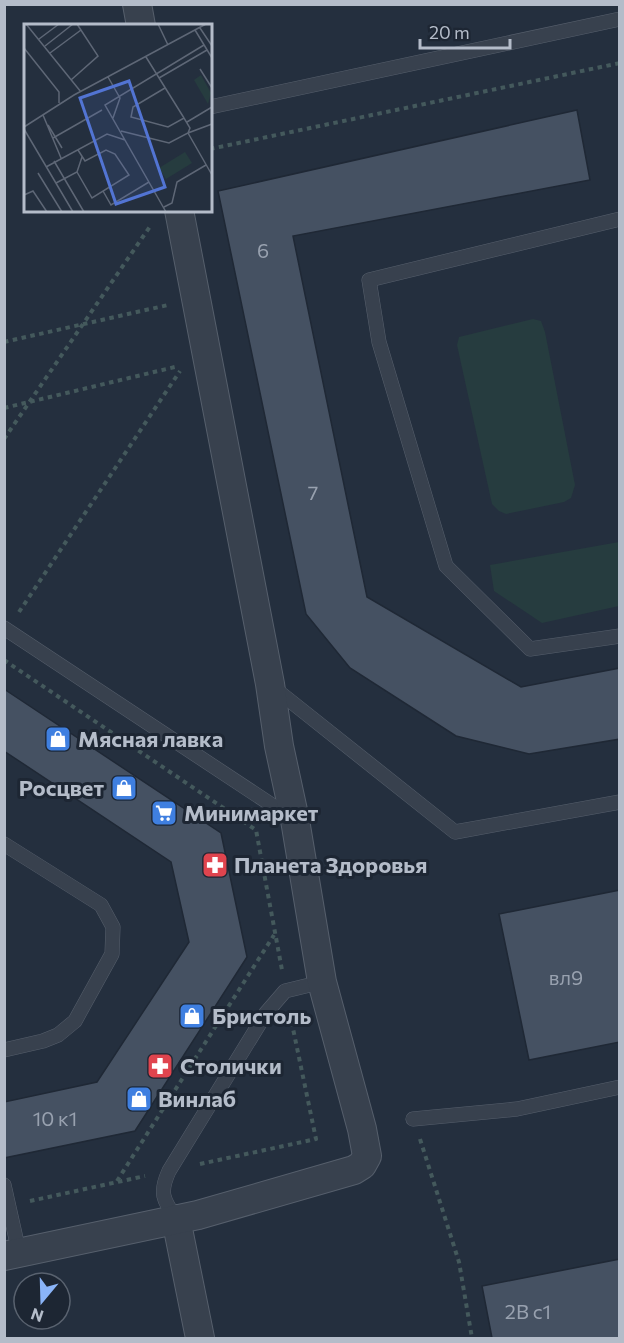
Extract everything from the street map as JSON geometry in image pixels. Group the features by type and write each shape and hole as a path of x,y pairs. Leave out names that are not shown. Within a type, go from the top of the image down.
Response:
{"street":[{"path":"137,4 141,24"},
{"path":"12,1254 198,1215 354,1170 362,1165 367,1156 362,1129 322,982 270,684 212,384 168,213"},
{"path":"176,1219 200,1338"}],"lane":[{"path":"212,107 620,19"},
{"path":"620,219 369,280 379,342 446,566 530,649 620,636"},
{"path":"5,631 295,820"},
{"path":"270,684 454,832 620,802"},
{"path":"4,844 101,905 113,927 112,954 75,1021 58,1035 4,1050"},
{"path":"176,1219 166,1203 162,1186 266,1013 285,991 322,982"},
{"path":"414,1119 517,1108 620,1087"},
{"path":"4,1185 9,1206 12,1254"}],"path":[{"path":"212,149 620,63"},
{"path":"4,439 82,325 168,213"},
{"path":"4,342 172,304"},
{"path":"4,408 185,364 5,631"},
{"path":"4,660 256,830 285,991 316,1139 9,1206"},
{"path":"116,1182 275,935"},
{"path":"414,1119 459,1262 472,1338"}],"green space":[{"path":"533,319 541,321 545,332 575,485 571,498 564,502 506,514 492,504 457,345 459,337"},
{"path":"619,542 619,606 542,623 494,591 490,565"}],"building":[{"path":"577,110 590,180 293,236 367,597 521,687 620,668 620,739 529,754 456,736 350,668 306,614 218,191"},
{"path":"4,689 221,833 247,957 135,1131 4,1158 4,1102 97,1082 189,942 171,862 4,751"},
{"path":"620,890 620,1042 529,1060 499,914"},
{"path":"620,1259 620,1338 492,1338 482,1286"}],"place":[{"name":"Мясная лавка","path":"58,739"},
{"name":"Росцвет","path":"124,788"},
{"name":"Минимаркет","path":"164,813"},
{"name":"Планета Здоровья","path":"215,865"},
{"name":"Бристоль","path":"192,1016"},
{"name":"Столички","path":"160,1066"},
{"name":"Винлаб","path":"139,1099"}]}
